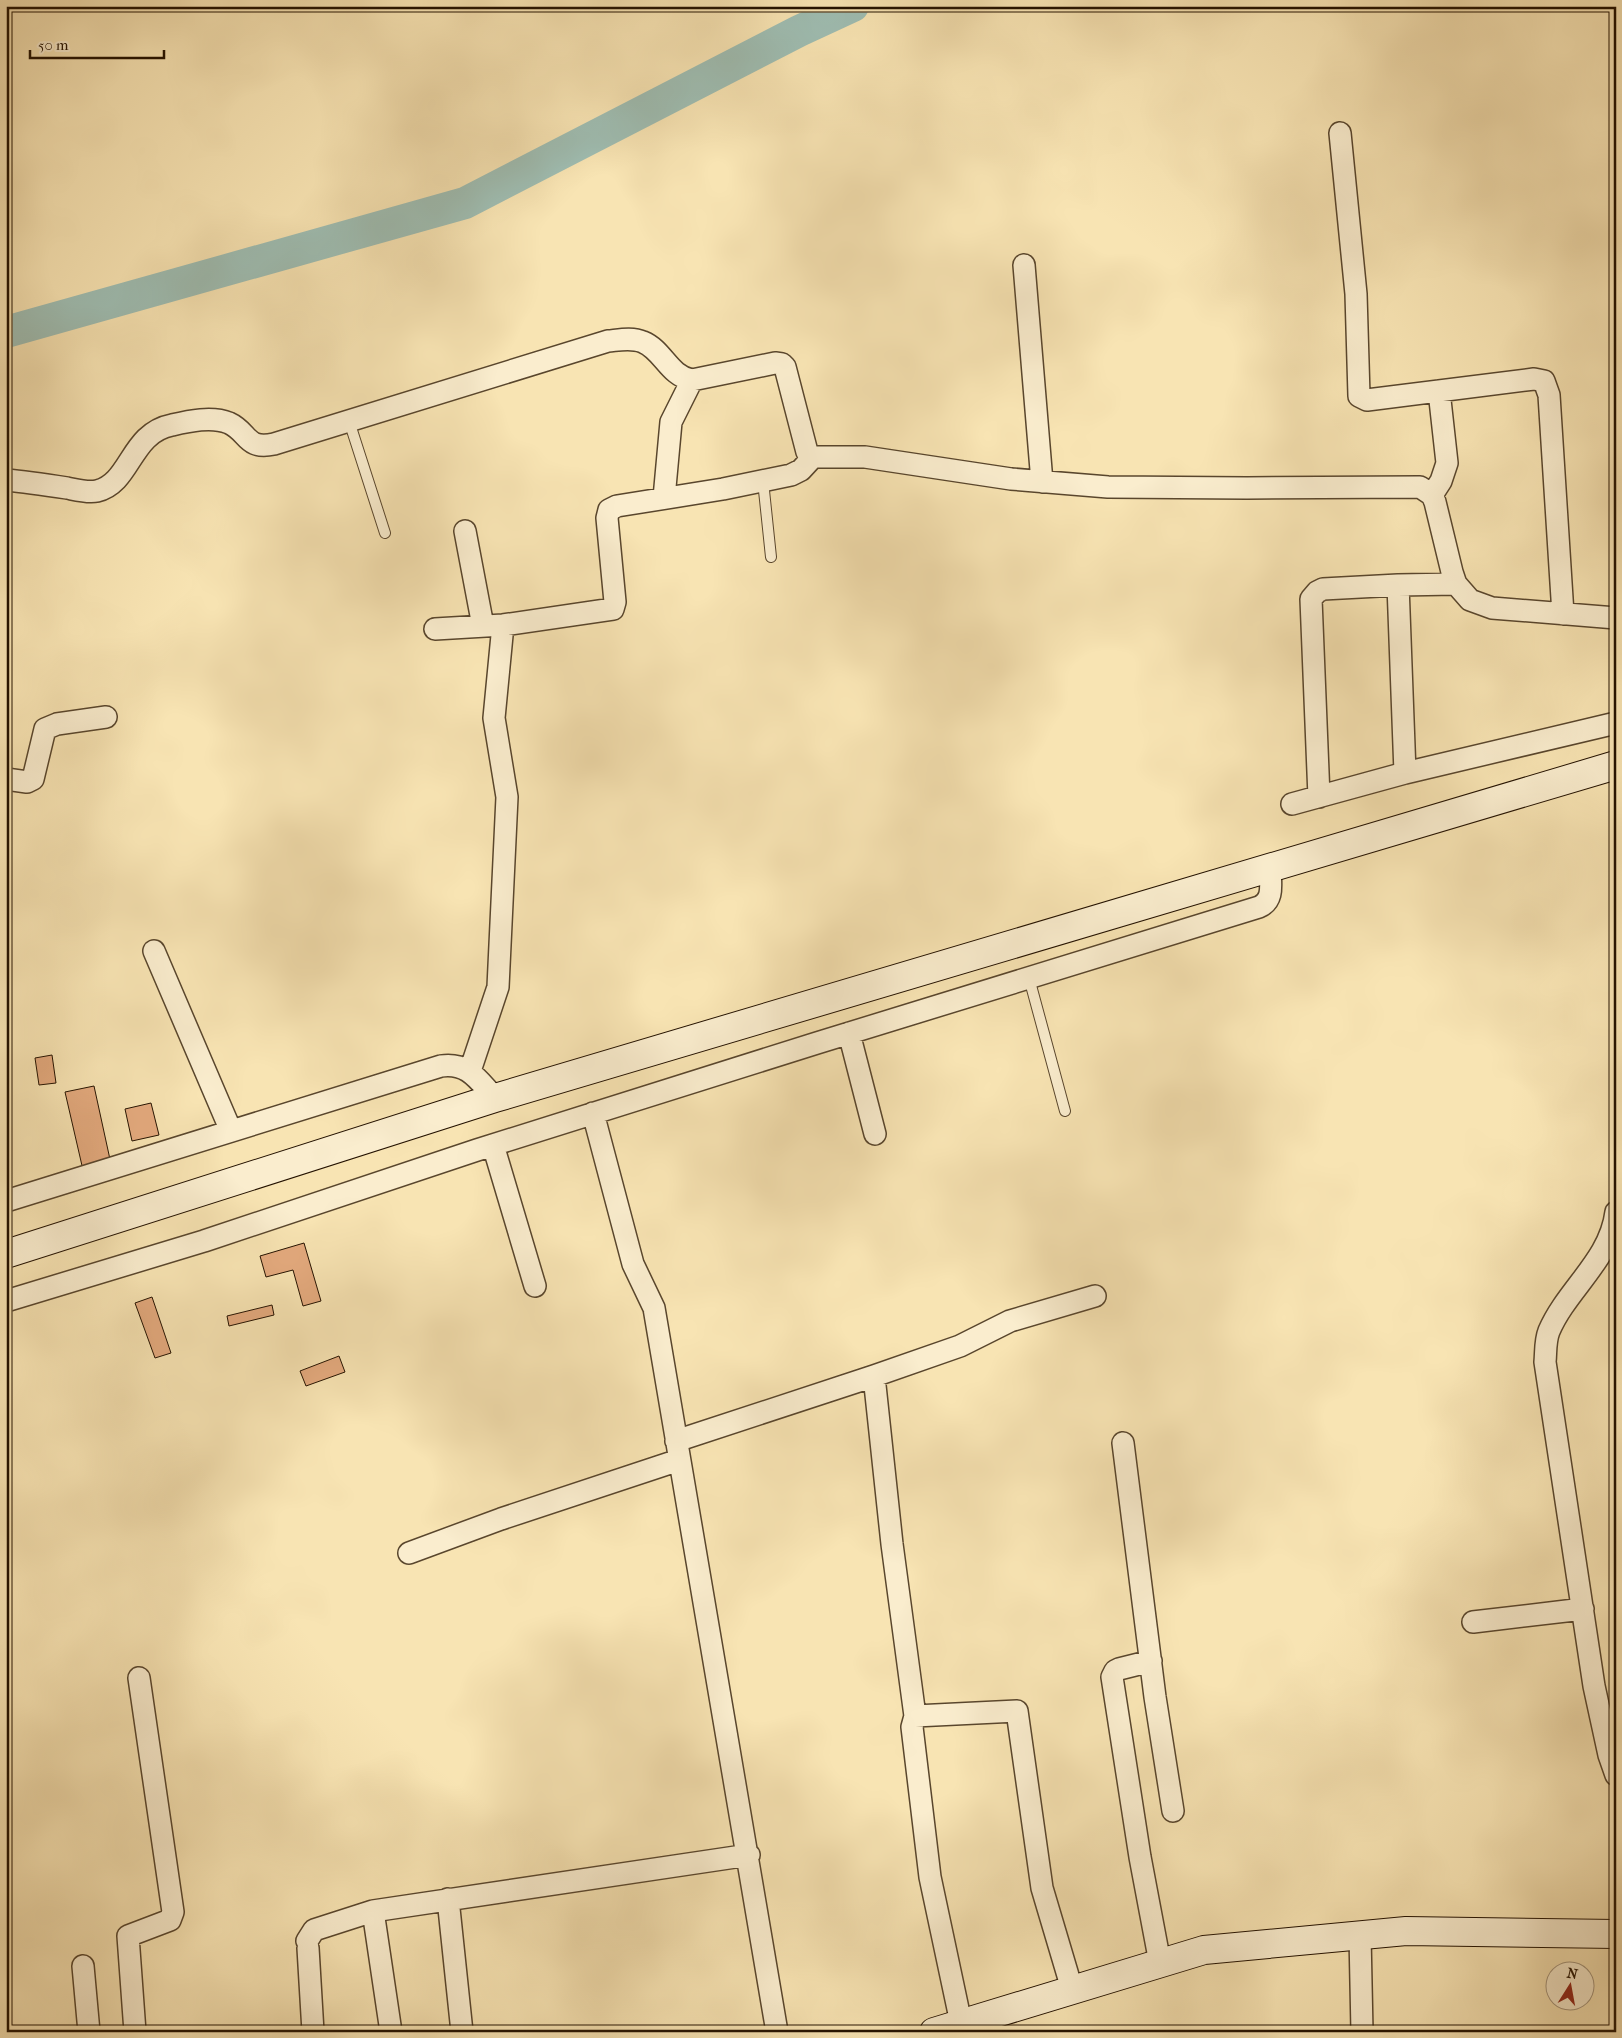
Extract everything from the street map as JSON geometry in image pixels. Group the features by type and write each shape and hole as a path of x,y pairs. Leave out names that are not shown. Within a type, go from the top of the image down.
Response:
{"street":[{"path":"1340,133 1356,294 1359,396 1368,400 1534,379 1541,380 1546,384 1549,395 1563,614"},
{"path":"1024,265 1042,482"},
{"path":"6,480 96,491 117,478 144,438 161,427 202,421 223,421 238,429 253,444 265,446 608,341 634,339 644,342 674,372 686,379 692,380 782,364 785,367 807,452 813,457 865,457 1011,479 1108,487 1420,487 1432,495 1439,514 1456,584 1470,600 1492,608 1616,618"},
{"path":"664,498 671,422 692,380"},
{"path":"1432,495 1441,481 1447,463 1439,391"},
{"path":"435,629 493,626 613,609 615,602 608,518 609,510 616,506 762,481 796,473 813,457"},
{"path":"465,531 493,626 494,718 506,797 498,987 470,1071"},
{"path":"1319,797 1311,599 1317,592 1323,590 1398,585 1456,584"},
{"path":"1398,585 1405,773"},
{"path":"6,779 22,782 33,779 43,734 49,726 106,717"},
{"path":"1292,804 1405,773 1616,723"},
{"path":"6,1254 495,1098 1616,765"},
{"path":"6,1301 204,1241 593,1113 1259,907 1265,904 1270,897 1270,868"},
{"path":"154,950 231,1131"},
{"path":"849,1033 875,1134"},
{"path":"7,1197 231,1131 441,1066 456,1065 470,1071 495,1098"},
{"path":"593,1113 633,1264 654,1308 777,2032"},
{"path":"493,1145 535,1286"},
{"path":"1616,1212 1610,1237 1602,1253 1555,1320 1548,1333 1546,1348 1547,1378 1583,1609 1606,1696 1609,1755 1616,1774"},
{"path":"409,1553 677,1450 874,1376 960,1346 1010,1321 1095,1296"},
{"path":"874,1376 892,1544 915,1716 912,1727 930,1877 961,2023"},
{"path":"1123,1444 1151,1661 1173,1811"},
{"path":"1472,1622 1583,1609"},
{"path":"1151,1661 1119,1668 1112,1677 1140,1857 1160,1963"},
{"path":"135,2032 128,1936 170,1920 173,1912 139,1678"},
{"path":"915,1716 1017,1710 1042,1888 1072,1989"},
{"path":"313,2032 308,1944 314,1930 373,1911 748,1855"},
{"path":"448,1899 462,2032"},
{"path":"373,1911 391,2032"},
{"path":"934,2032 1204,1950 1406,1931 1616,1934"},
{"path":"1360,1935 1362,2032"},
{"path":"83,1966 89,2032"}],"lane":[{"path":"349,421 385,533"},
{"path":"762,481 771,557"},
{"path":"1029,978 1065,1111"}],"building":[{"path":"52,1055 56,1083 39,1085 35,1058"},
{"path":"94,1086 111,1164 83,1170 65,1092"},
{"path":"151,1103 159,1135 132,1141 125,1109"},
{"path":"304,1243 321,1301 303,1306 293,1270 266,1277 260,1256"},
{"path":"152,1297 171,1353 155,1358 135,1303"},
{"path":"272,1305 274,1315 229,1326 227,1316"},
{"path":"339,1356 345,1372 306,1386 300,1371"}],"waterway":[{"path":"6,332 465,203 799,31 853,6"}]}
